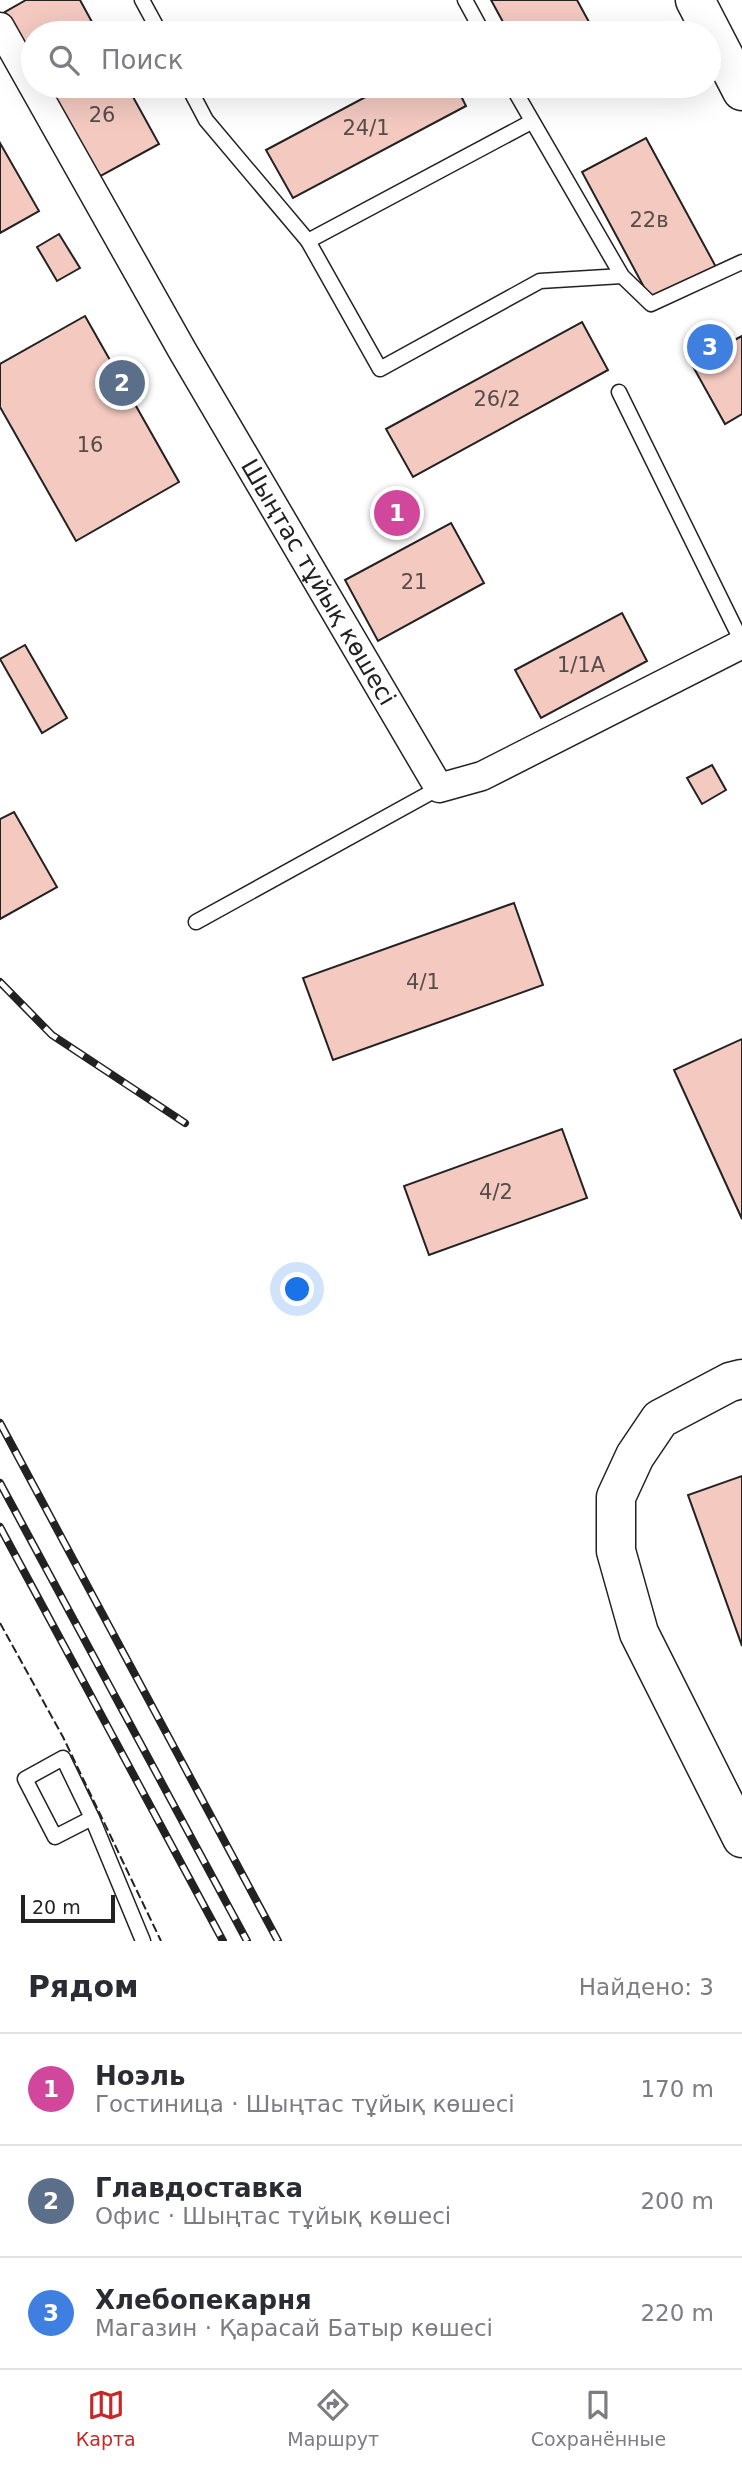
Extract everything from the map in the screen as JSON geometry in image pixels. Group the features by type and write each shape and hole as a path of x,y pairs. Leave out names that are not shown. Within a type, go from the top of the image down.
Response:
{"main road":[{"path":"695,0 706,21"},
{"path":"721,50 742,91"},
{"path":"742,1379 730,1382 660,1419 635,1456 616,1497 616,1551 639,1633 742,1838"}],"street":[{"name":"Шыңтас тұйық көшесі","path":"0,27 21,64"},
{"name":"Шыңтас тұйық көшесі","path":"40,98 189,362 439,788"},
{"path":"439,788 482,776 742,643"}],"lane":[{"path":"465,0 476,21"},
{"path":"147,2 155,21"},
{"path":"194,98 206,120 308,241 380,369 541,281 622,276"},
{"path":"518,98 622,276 651,304 742,262"},
{"path":"308,241 531,122"},
{"path":"619,392 742,643"},
{"path":"196,922 439,788"},
{"path":"92,1818 55,1838 25,1779 63,1758 92,1818 143,1941"}],"building":[{"path":"26,0 80,0 91,21 21,21 21,41 5,12"},
{"path":"491,0 577,0 588,21 502,21"},
{"path":"53,98 134,98 159,144 97,178"},
{"path":"364,98 462,98 466,106 293,198 266,150"},
{"path":"646,138 716,267 652,302 582,172"},
{"path":"0,143 39,211 0,233"},
{"path":"59,234 80,268 57,281 37,247"},
{"path":"85,316 179,482 76,541 0,407 0,364"},
{"path":"582,322 608,370 413,477 386,429"},
{"path":"742,336 742,414 725,424 691,363"},
{"path":"451,523 484,583 378,641 345,580"},
{"path":"622,613 647,661 541,718 515,670"},
{"path":"25,645 67,718 42,733 0,659"},
{"path":"712,765 726,790 702,804 687,778"},
{"path":"14,812 57,887 0,919 0,819"},
{"path":"514,903 543,985 333,1060 303,978"},
{"path":"742,1039 742,1219 674,1070"},
{"path":"562,1129 587,1198 429,1255 404,1186"},
{"path":"742,1476 742,1646 688,1495"}],"railway":[{"path":"0,982 52,1035 185,1123"},
{"path":"0,1423 278,1941"},
{"path":"0,1483 247,1941"},
{"path":"0,1527 223,1941"}],"fence":[{"path":"0,1623 63,1737 161,1941"}],"place":[{"name":"Хлебопекарня","path":"710,347"},
{"name":"Главдоставка","path":"122,383"},
{"name":"Ноэль","path":"397,513"}]}
